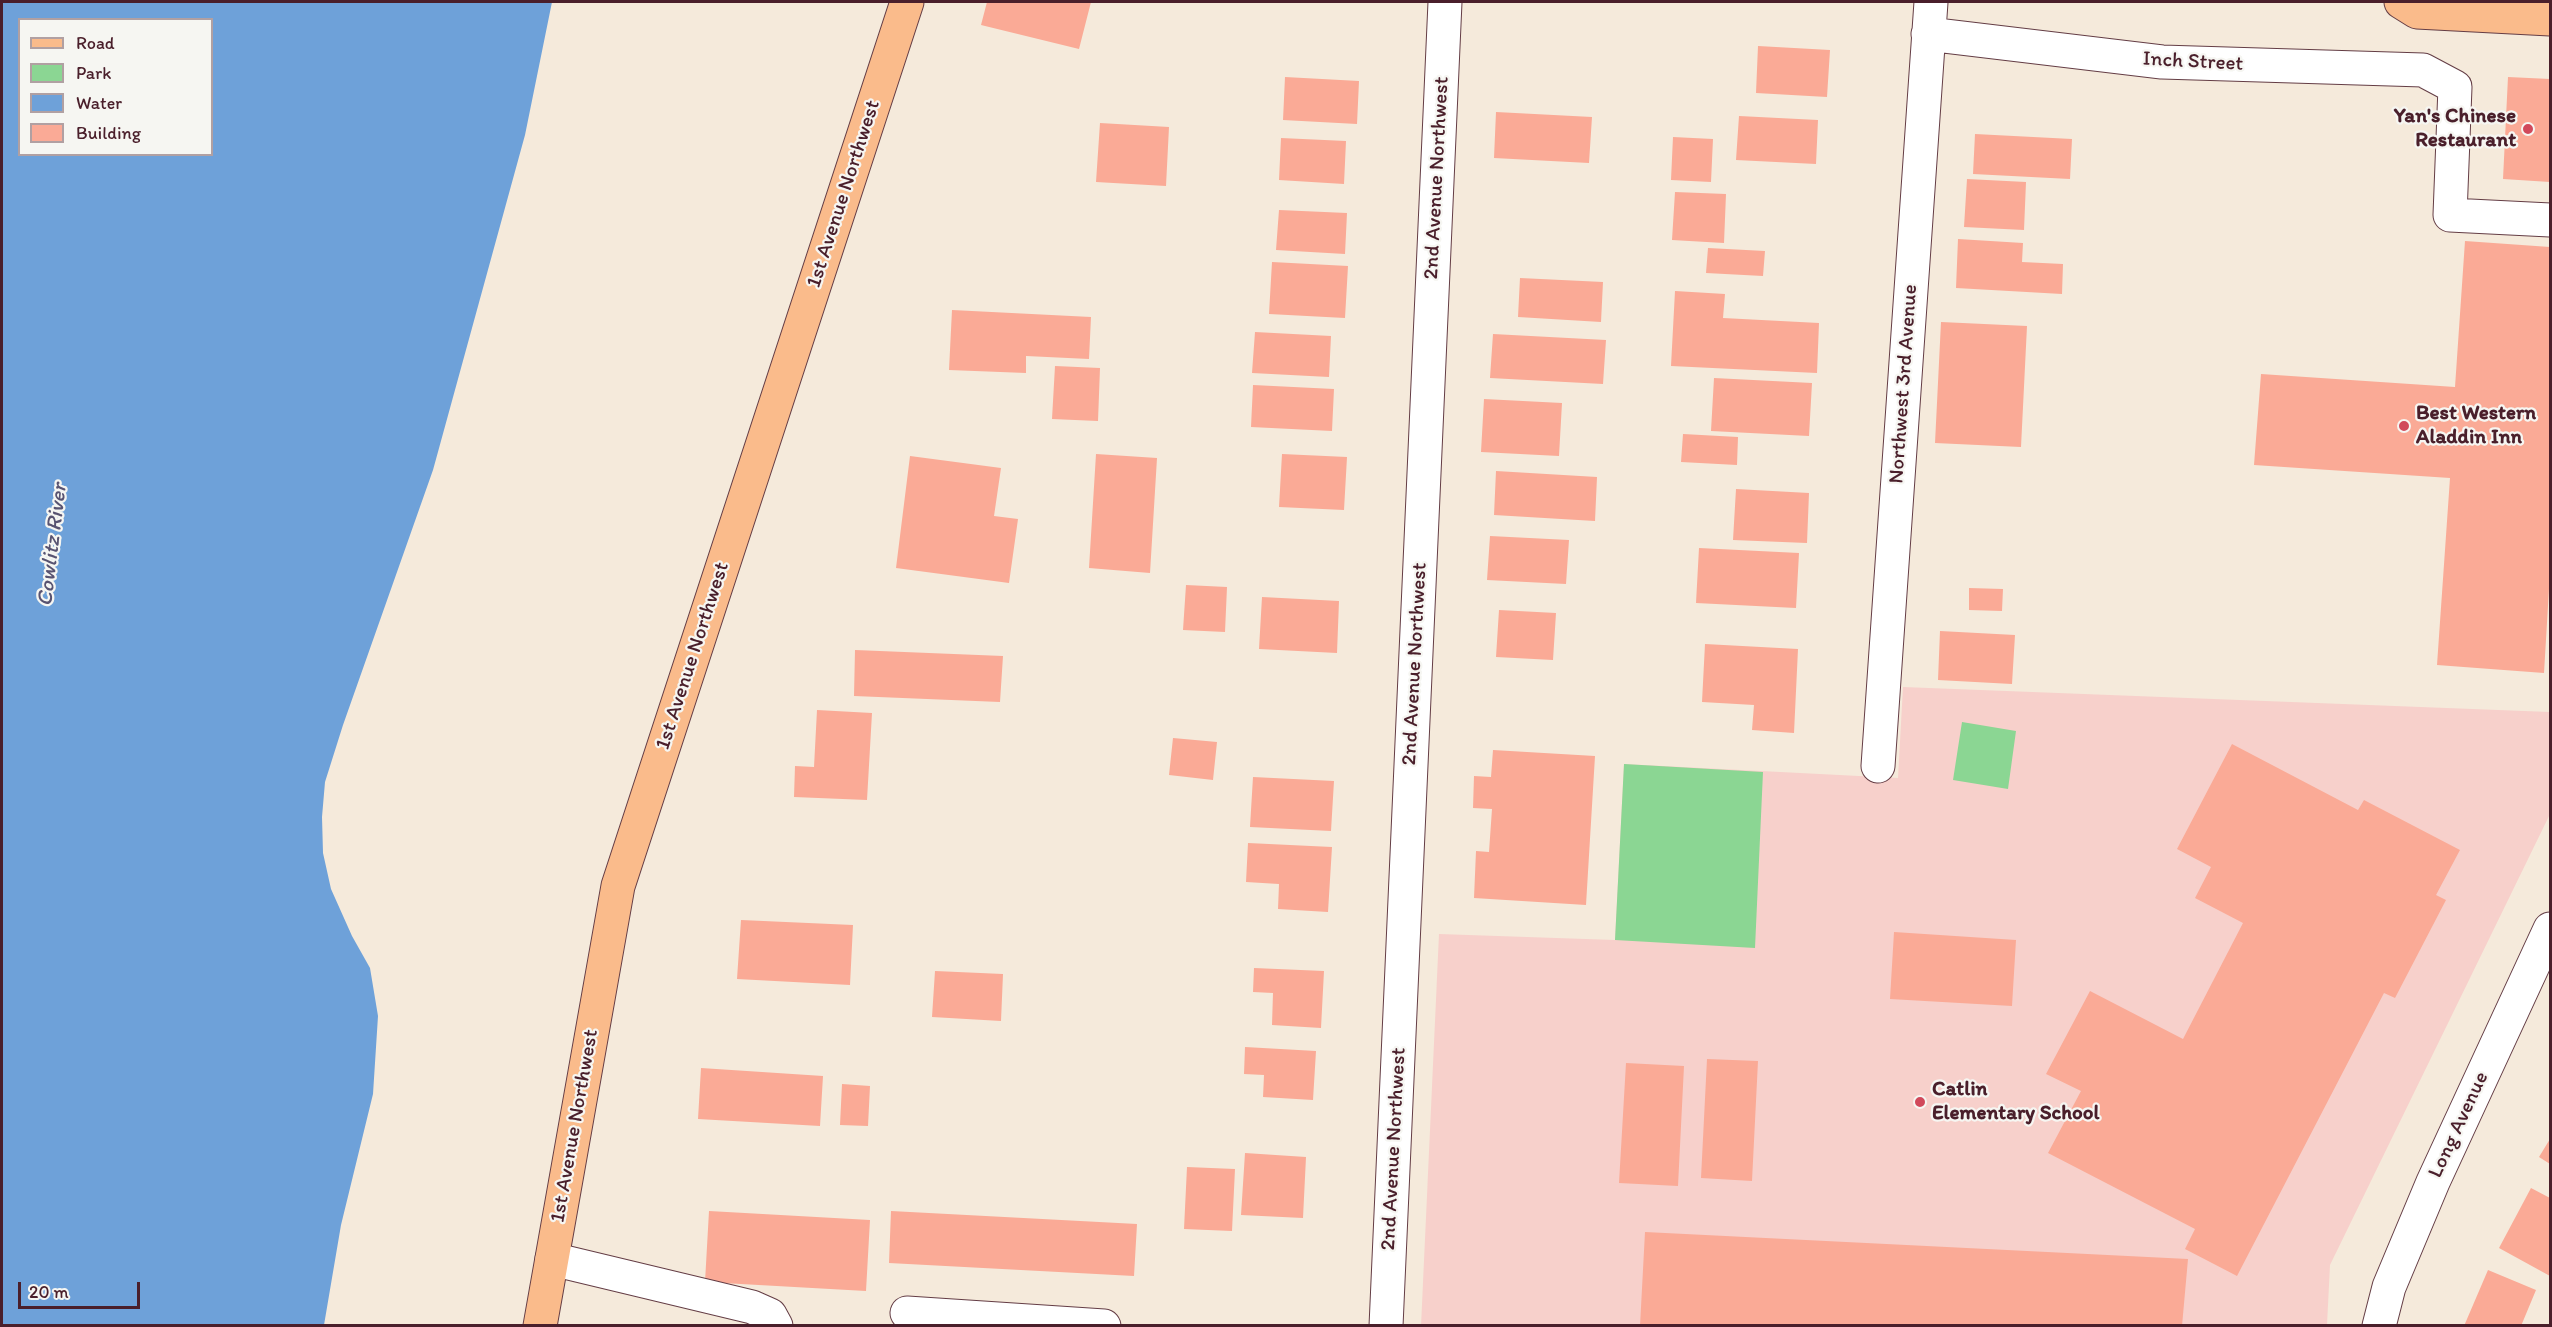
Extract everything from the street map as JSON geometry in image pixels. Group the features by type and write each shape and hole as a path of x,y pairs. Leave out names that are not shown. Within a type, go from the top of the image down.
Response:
{"main road":[{"name":"1st Avenue Northwest","path":"540,1326 618,886 907,2"},
{"path":"2401,2 2418,12 2550,19"}],"street":[{"name":"2nd Avenue Northwest","path":"1386,1326 1445,2"},
{"name":"Northwest 3rd Avenue","path":"1878,766 1931,2"},
{"name":"Inch Street","path":"1928,34 2162,62 2422,70 2455,87 2450,215 2550,219"},
{"name":"Long Avenue","path":"2379,1326 2388,1287 2433,1182 2550,929"},
{"path":"552,1259 752,1306 770,1315 776,1326"},
{"path":"907,1313 1104,1326"}],"shaded area":[{"name":"Catlin Elementary School","path":"1903,687 2550,712 2550,814 2330,1265 2327,1325 1421,1326 1439,934 1615,940 1624,764 1898,778"}],"green space":[{"path":"1962,722 2016,731 2008,789 1953,780"},
{"path":"1624,764 1763,772 1755,948 1615,940"}],"water":[{"name":"Cowlitz River","path":"2,2 552,2 525,135 433,470 325,782 322,817 323,853 331,889 352,936 370,968 378,1016 373,1094 341,1225 324,1325 2,1325"}],"building":[{"path":"987,2 1091,2 1079,49 981,25"},
{"path":"1758,46 1830,50 1827,97 1756,93"},
{"path":"1285,77 1359,81 1357,124 1283,120"},
{"name":"Yan's Chinese Restaurant","path":"2508,77 2550,79 2550,182 2503,179"},
{"path":"1496,112 1592,117 1589,163 1494,158"},
{"path":"1739,116 1818,120 1816,164 1736,160"},
{"path":"1100,123 1169,127 1166,186 1096,182"},
{"path":"1975,134 2072,139 2070,179 1973,174"},
{"path":"1673,137 1713,139 1711,182 1671,180"},
{"path":"1281,138 1346,141 1344,184 1279,180"},
{"path":"1967,179 2026,182 2024,230 1964,227"},
{"path":"1675,192 1726,194 1724,243 1672,240"},
{"path":"1279,210 1347,213 1345,254 1276,250"},
{"path":"1958,239 2023,243 2022,262 2063,264 2062,294 1956,288"},
{"name":"Best Western Aladdin Inn","path":"2465,241 2550,247 2550,572 2544,673 2437,665 2450,478 2254,465 2261,374 2455,387"},
{"path":"1708,248 1765,251 1763,276 1706,273"},
{"path":"1272,262 1348,266 1345,318 1269,314"},
{"path":"1520,278 1603,282 1601,322 1518,317"},
{"path":"1675,291 1725,294 1723,318 1819,323 1817,373 1671,366"},
{"path":"952,310 1091,317 1089,359 1026,356 1026,373 949,370"},
{"path":"1941,322 2027,326 2021,447 1935,443"},
{"path":"1255,332 1331,336 1329,377 1252,373"},
{"path":"1493,334 1606,340 1603,384 1490,378"},
{"path":"1055,366 1100,368 1098,421 1052,419"},
{"path":"1714,378 1812,383 1809,436 1711,431"},
{"path":"1253,385 1334,389 1332,431 1251,427"},
{"path":"1484,399 1562,403 1559,456 1481,452"},
{"path":"1683,434 1738,437 1737,465 1681,462"},
{"path":"1096,454 1157,458 1150,573 1089,568"},
{"path":"1282,454 1347,457 1344,510 1279,507"},
{"path":"910,456 1001,468 994,516 1018,519 1009,583 896,568"},
{"path":"1496,471 1597,477 1595,521 1494,515"},
{"path":"1736,489 1809,493 1807,543 1733,540"},
{"path":"1490,536 1569,540 1566,584 1487,580"},
{"path":"1699,548 1799,553 1796,608 1696,603"},
{"path":"1186,585 1227,587 1225,632 1183,630"},
{"path":"1969,588 2003,589 2002,611 1969,610"},
{"path":"1262,597 1339,601 1337,653 1259,649"},
{"path":"1499,610 1556,613 1553,660 1496,657"},
{"path":"1940,631 2015,635 2012,684 1938,680"},
{"path":"1705,644 1798,649 1794,733 1752,730 1754,705 1702,702"},
{"path":"855,650 1003,656 1000,702 854,696"},
{"path":"817,710 872,713 867,800 794,797 795,766 814,767"},
{"path":"1173,738 1217,742 1213,780 1169,775"},
{"path":"2232,744 2358,810 2364,800 2460,850 2436,895 2446,900 2395,998 2384,993 2237,1276 2185,1249 2195,1229 2048,1153 2081,1091 2046,1074 2090,991 2183,1039 2243,923 2195,898 2211,867 2177,849"},
{"path":"1493,750 1595,756 1586,905 1474,898 1476,851 1489,852 1492,809 1473,808 1474,776 1491,777"},
{"path":"1253,777 1334,781 1331,831 1250,827"},
{"path":"1248,843 1332,847 1328,912 1278,909 1279,884 1246,882"},
{"path":"741,920 853,925 850,985 737,979"},
{"path":"1894,932 2016,940 2012,1006 1890,999"},
{"path":"1254,968 1324,971 1321,1028 1272,1025 1273,993 1253,992"},
{"path":"935,971 1003,974 1001,1021 932,1017"},
{"path":"1245,1047 1316,1051 1313,1100 1263,1097 1264,1075 1244,1074"},
{"path":"1707,1059 1758,1061 1752,1181 1701,1178"},
{"path":"1626,1063 1684,1066 1678,1186 1619,1183"},
{"path":"701,1068 823,1076 820,1126 698,1119"},
{"path":"842,1084 870,1086 868,1126 840,1125"},
{"path":"2550,1139 2550,1164 2539,1157"},
{"path":"1245,1153 1306,1157 1303,1218 1241,1215"},
{"path":"1187,1167 1235,1169 1232,1231 1184,1229"},
{"path":"2531,1188 2550,1198 2550,1276 2499,1248"},
{"path":"709,1211 870,1220 866,1291 705,1282"},
{"path":"891,1211 1137,1224 1134,1276 889,1263"},
{"path":"1645,1232 2188,1259 2182,1326 1640,1326"},
{"path":"2488,1270 2536,1290 2521,1326 2464,1326"}],"place":[{"name":"Yan's Chinese Restaurant","path":"2528,129"},
{"name":"Best Western Aladdin Inn","path":"2404,426"},
{"name":"Catlin Elementary School","path":"1920,1102"}]}
